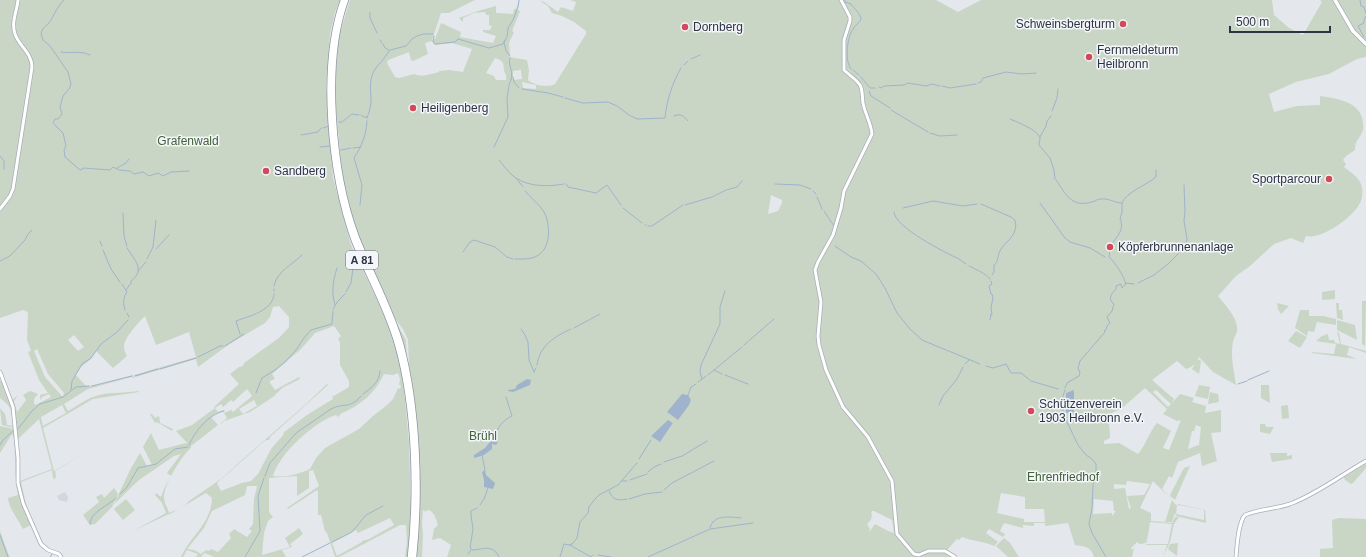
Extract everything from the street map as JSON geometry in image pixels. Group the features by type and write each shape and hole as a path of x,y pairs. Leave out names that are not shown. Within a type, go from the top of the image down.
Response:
{"highway":[{"name":"A 81","path":"343,0 335,29 331,63 331,109 334,156 340,192 350,227 361,257 390,321 404,373 410,419 413,471 413,513 410,557"},
{"name":"A 81","path":"346,0 337,36 334,71 335,129 340,174 345,201 357,237 391,316 407,370 412,408 416,470 417,513 414,557"},
{"path":"391,316 396,322"},
{"path":"407,370 408,362"}],"main road":[{"path":"1335,0 1354,31 1366,44"}],"street":[{"path":"0,209 10,196 14,186 32,66 30,57 14,33 14,16 18,0"},
{"path":"841,0 850,17 844,40 844,70 859,83 862,88 864,109 872,127 872,134 844,191 841,208 832,235 815,270 821,302 818,341 826,370 843,407 868,437 892,481 896,533 914,554 919,555 928,551 945,551 955,557"},
{"path":"0,372 13,407 18,458 18,485 23,504 30,522 44,547 61,557"},
{"path":"1236,557 1242,518 1246,514 1285,506 1302,499 1366,461"}],"shaded area":[{"path":"65,492 68,497 67,502 59,500 57,496"}],"green space":[{"path":"0,0 16,0 14,14 11,19 13,19 14,34 27,54 31,64 13,186 0,207"},
{"name":"Grafenwald","path":"19,0 340,0 335,12 330,34 326,85 333,178 351,245 386,319 400,364 409,443 411,509 408,557 405,557 407,541 406,525 400,525 339,557 335,557 325,531 321,515 318,515 317,490 288,509 287,508 319,486 313,470 309,471 309,488 297,496 297,476 269,478 269,512 273,517 268,521 264,533 262,555 290,547 285,538 299,528 303,534 290,544 292,547 282,550 286,557 214,557 205,553 201,556 203,557 196,557 198,554 187,550 183,557 181,557 208,515 212,498 206,493 184,506 221,479 327,384 328,385 270,437 269,440 266,440 261,444 217,483 221,491 251,481 258,474 271,449 284,434 283,433 307,415 333,399 332,397 349,387 349,381 340,365 340,342 338,339 341,336 334,326 315,333 301,349 272,374 275,379 270,381 270,383 275,390 299,377 300,379 282,388 273,397 250,412 224,421 221,424 221,423 227,418 224,413 231,410 233,412 252,396 247,389 233,402 231,400 223,407 221,404 215,408 214,407 239,384 230,374 239,367 243,366 244,363 279,338 289,327 289,317 279,306 273,307 270,317 265,323 228,345 198,367 196,359 135,377 134,375 196,357 189,332 156,345 145,316 126,339 124,348 127,356 113,368 96,351 91,359 81,367 76,375 86,386 99,385 133,375 134,378 131,377 88,389 64,404 68,411 86,400 98,395 132,392 138,390 139,392 93,399 43,428 54,471 87,452 55,471 55,479 53,478 52,470 21,482 26,504 33,524 23,529 12,510 8,498 18,495 14,438 12,434 0,453 0,426 14,429 11,401 18,395 14,401 17,412 26,400 23,395 30,391 38,394 34,399 35,405 51,397 49,394 42,397 40,400 40,395 48,393 39,380 28,352 31,351 27,340 28,312 23,310 0,318 0,210 14,194 33,66 17,37 15,27 16,13 18,11 16,11","holes":["74,335 84,347 78,351 68,340","37,349 48,374 64,393 63,396 45,377 34,351","398,373 400,379 399,385 401,385 400,389 398,388 393,399 387,405 359,429 325,448 316,458 310,469 292,475 273,476 282,458 308,431 328,418 336,415 339,417 340,414 360,403 376,387 384,374 393,375","254,400 257,406 243,414 239,409","62,405 66,413 43,426 41,417","39,419 52,469 20,481 19,438","247,486 257,486 254,499 253,524 249,529 252,531 247,537 234,529 229,534 231,538 218,552 211,549 209,551 206,550 201,554 194,550 187,549 204,528 212,511 245,495","390,518 394,525 369,539 362,541 337,556 332,543 356,530 358,533"]},
{"path":"350,0 475,0 449,13 441,13 432,40 435,39 441,23 461,32 460,37 493,43 496,36 483,32 483,30 490,30 492,26 489,25 489,15 486,15 485,12 474,13 463,18 463,22 459,18 478,11 496,6 496,13 513,14 514,9 516,9 520,0 517,10 520,11 509,43 509,57 527,60 529,70 528,80 537,85 549,86 555,84 586,34 586,31 574,22 552,13 548,6 540,1 544,2 558,12 561,7 573,11 576,2 570,0 936,0 958,12 981,0 1272,0 1274,15 1289,28 1303,35 1322,2 1320,0 1366,0 1366,57 1357,59 1329,74 1296,82 1269,94 1274,112 1297,106 1320,105 1320,96 1343,101 1356,108 1363,121 1363,130 1355,146 1355,150 1343,160 1346,164 1344,167 1359,180 1361,184 1362,198 1351,215 1328,231 1313,236 1306,236 1303,243 1291,238 1274,244 1250,266 1236,276 1218,296 1235,319 1237,327 1232,353 1236,385 1213,372 1199,357 1198,360 1201,362 1199,374 1192,369 1195,364 1186,369 1177,361 1152,380 1174,399 1171,403 1180,394 1194,398 1192,402 1206,406 1205,413 1221,410 1221,432 1211,433 1217,461 1202,466 1200,453 1178,462 1172,478 1169,476 1162,489 1170,498 1153,481 1140,508 1151,513 1151,521 1172,523 1175,517 1179,517 1174,524 1170,542 1163,557 1167,545 1146,545 1148,533 1146,543 1140,544 1137,542 1131,548 1132,550 1134,548 1132,557 1094,557 1089,549 1075,545 1068,523 1045,526 1045,523 1034,523 1034,526 1023,525 1023,528 1004,523 1000,531 1005,534 1003,537 989,529 986,533 998,542 994,546 962,537 959,540 957,539 947,550 956,557 447,557 451,545 440,538 432,540 434,529 438,525 434,515 429,510 426,512 423,510 422,557 416,557 411,383 408,340 403,329 395,319 358,238 343,184 335,84 339,36","holes":["432,41 435,45 452,43 472,49 463,72 449,70 420,76 414,74 399,78 395,77 387,63 388,60 409,52 411,60 413,61 428,54 425,43","495,58 502,61 506,75 506,80 496,80 494,76 486,73","521,70 522,79 513,80 513,71","522,82 536,85 536,89 523,88","771,195 782,200 778,211 768,214","1145,388 1167,409 1163,414 1177,421 1181,420 1169,450 1163,448 1171,431 1157,423 1138,454 1119,443 1104,444 1104,441 1110,438 1110,414 1122,408","1156,390 1171,404 1168,407 1153,392","669,421 673,423 662,439 651,436","1196,425 1201,427 1199,445 1188,449 1192,431 1194,431","1127,481 1150,484 1144,495 1127,496 1131,508 1129,509 1125,488 1114,489 1114,484 1126,485","1001,493 1025,497 1025,509 1044,509 1045,522 1024,522 1024,519 997,513","1094,499 1113,501 1114,511 1116,511 1112,516 1112,513 1093,514","872,511 892,520 894,533 875,524 869,531 870,529 867,524 871,520","1150,522 1172,524 1168,544 1147,544"]},
{"path":"1335,290 1335,299 1322,300 1322,292"},
{"path":"1362,301 1366,301 1365,346 1362,344"},
{"path":"1277,303 1289,306 1281,314"},
{"path":"1336,303 1339,303 1339,310 1342,310 1343,320 1337,318"},
{"path":"1300,310 1309,310 1309,316 1323,316 1336,319 1336,325 1317,322 1314,332 1308,331 1307,336 1295,328"},
{"path":"1337,320 1355,325 1357,340 1337,330"},
{"path":"396,322 406,340 407,362"},
{"path":"1296,331 1307,337 1300,348 1288,341"},
{"path":"1337,332 1339,333 1341,344 1366,351 1366,353 1349,347 1347,355 1357,359 1312,353 1334,354 1336,344 1316,341 1322,336 1328,334 1329,340 1334,340 1335,343 1340,344"},
{"path":"0,381 3,381 11,404 14,428 2,425 0,408 5,414 7,425 13,426 11,410 0,398"},
{"path":"1199,385 1210,387 1208,399 1195,396"},
{"path":"1261,385 1269,385 1270,403 1261,398"},
{"path":"1210,392 1218,394 1219,402 1208,404"},
{"path":"1288,405 1289,418 1282,419 1281,406"},
{"path":"215,408 218,412 224,411 216,413 211,417 218,425 191,446 178,464 170,479 165,493 165,502 169,513 180,508 135,530 166,513 162,503 155,495 156,493 161,497 171,476 167,473 181,454 174,456 139,480 114,504 130,470 140,453 147,466 152,465 143,447 151,433 159,450 186,443 188,444 176,431 192,425"},
{"path":"150,414 152,414 155,418 159,416 160,423 173,429 172,431 157,422 155,423"},
{"path":"1260,424 1265,424 1266,427 1274,427 1270,434 1260,432"},
{"path":"1270,453 1287,453 1287,456 1292,455 1292,459 1272,462"},
{"path":"1366,462 1366,468 1353,483 1351,484 1345,480 1343,476"},
{"path":"1190,466 1175,500 1170,496 1171,493 1184,468"},
{"path":"114,488 118,494 112,507 95,524 90,525 83,515 99,502 96,497 102,494 104,498"},
{"path":"126,499 135,510 123,520 114,509"},
{"path":"1172,500 1177,506 1178,504 1205,510 1206,523 1176,516 1175,513 1172,522 1165,522","holes":["1179,505 1204,510 1204,520 1176,514 1177,506"]},
{"path":"1339,518 1366,519 1366,557 1320,557 1320,549 1333,548 1332,520"},
{"path":"0,531 8,553 10,557 0,557"},
{"path":"1004,538 1010,543 1019,557 1008,557 996,546"},
{"path":"1178,543 1177,556 1168,549 1170,544"}],"water":[{"path":"527,379 531,380 530,385 513,392 508,391 515,389 517,385"},
{"path":"1074,390 1074,412 1070,414 1066,412 1066,393"},
{"path":"682,394 688,395 691,400 678,420 667,412"},
{"path":"668,420 673,423 660,442 651,436"},
{"path":"494,437 497,439 494,439 494,441 498,440 497,444 492,444 492,449 484,455 474,458 474,455 485,448"},
{"path":"485,470 486,475 495,483 493,489 484,487 482,472"}],"waterway":[{"path":"64,0 41,34 43,40 50,46 68,72 71,84 63,96 60,107 62,114 58,119 55,119 53,123 63,133 66,146 64,150 65,157 80,170 84,168 110,170 113,167 119,170 130,171 134,174 143,172 149,176 158,173 163,176 171,172 189,171"},
{"path":"510,56 506,51 504,42 507,37 508,28 518,7 519,0"},
{"path":"845,0 845,2 851,4 857,11 861,20 852,31 848,43 847,57 851,69"},
{"path":"1360,0 1361,6 1364,7 1366,13"},
{"path":"370,12 370,18 377,33"},
{"path":"1364,37 1358,26 1364,23 1366,16"},
{"path":"382,61 390,50 406,46 417,36 423,34 433,34"},
{"path":"434,36 433,42 435,44 455,42 458,39 489,48 503,44 505,40"},
{"path":"383,44 385,48 389,50"},
{"path":"61,52 83,53 90,55"},
{"path":"691,59 700,55"},
{"path":"509,85 512,76 509,61 510,58"},
{"path":"684,65 688,61"},
{"path":"367,118 371,103 371,81 374,72 381,62"},
{"path":"565,98 583,103 608,102 637,119 665,118 670,92 681,68"},
{"path":"853,70 859,75"},
{"path":"978,83 981,82 983,78 1006,72 1022,74 1036,73"},
{"path":"513,77 514,82 519,88"},
{"path":"861,77 870,88 875,88"},
{"path":"879,87 904,85 908,83 926,86 932,84 940,86"},
{"path":"942,86 950,88 976,84"},
{"path":"494,147 508,117 507,98 509,86"},
{"path":"522,89 563,97"},
{"path":"1052,111 1057,98 1058,89"},
{"path":"869,91 871,96 890,108"},
{"path":"891,110 928,132"},
{"path":"339,122 342,122 352,114 359,115"},
{"path":"361,115 367,117"},
{"path":"674,116 682,116 688,121"},
{"path":"1040,137 1047,121 1051,116"},
{"path":"1010,119 1027,127 1038,135 1040,138 1039,145 1050,158 1055,179"},
{"path":"360,205 362,185 354,158 363,140 367,121"},
{"path":"323,128 329,126"},
{"path":"301,135 318,132 321,128"},
{"path":"930,133 940,136 957,135"},
{"path":"320,147 331,146"},
{"path":"353,148 361,147"},
{"path":"341,150 351,148"},
{"path":"0,156 4,161 4,169"},
{"path":"117,168 126,163 129,159"},
{"path":"499,160 512,175 524,182 544,186 564,184"},
{"path":"1122,203 1128,195 1156,177 1156,170"},
{"path":"516,178 523,187"},
{"path":"1056,180 1066,195 1079,203 1092,202 1098,199 1122,203 1120,219 1122,225 1110,248 1109,257 1119,269 1126,284 1122,288 1121,284 1116,286 1111,298 1114,304 1112,311 1107,317 1110,323 1104,331 1105,332 1080,361 1078,368 1080,373 1079,376 1067,383 1065,388"},
{"path":"685,205 712,197 726,190 737,187 742,181"},
{"path":"566,184 568,187 596,193 607,185 621,205"},
{"path":"775,184 800,185 811,189"},
{"path":"1138,283 1154,275 1168,264 1186,246 1187,239 1184,221 1184,185"},
{"path":"515,259 528,259 535,257 544,249 548,239 548,227 544,212 525,191"},
{"path":"813,191 816,194"},
{"path":"817,197 822,209"},
{"path":"903,208 933,201 963,206 977,204"},
{"path":"1040,203 1065,238 1070,242 1090,248 1105,257"},
{"path":"981,204 1011,217 1015,220 1016,226 1011,238 1002,247 998,255 992,275"},
{"path":"648,226 652,226 683,205"},
{"path":"623,208 642,223"},
{"path":"824,211 834,226"},
{"path":"894,212 896,218 911,232 966,264"},
{"path":"123,213 124,236 127,246"},
{"path":"147,259 153,247 156,220"},
{"path":"0,261 10,256 32,230"},
{"path":"156,249 169,235"},
{"path":"463,252 470,242 474,240 495,247 507,257 513,259"},
{"path":"100,241 102,246"},
{"path":"835,246 851,257 861,261 876,274 885,288 897,313 910,329 922,340 980,364"},
{"path":"126,290 138,273 137,264 127,248"},
{"path":"103,250 111,269 120,282"},
{"path":"274,286 278,276 302,255"},
{"path":"138,271 146,262"},
{"path":"969,266 984,273 990,279"},
{"path":"335,305 333,286 337,268"},
{"path":"346,292 351,283 353,268"},
{"path":"990,320 991,314 992,315 991,307 993,298 989,286 992,284 991,281"},
{"path":"1125,283 1134,284"},
{"path":"122,284 127,292 124,301 125,310"},
{"path":"702,379 700,372 701,365 720,324 720,307 725,291"},
{"path":"240,334 236,321 265,309 273,300 274,294"},
{"path":"333,309 345,294"},
{"path":"256,393 262,378 285,362 311,330 332,324 333,311"},
{"path":"127,313 129,317"},
{"path":"574,328 600,314"},
{"path":"744,345 774,319"},
{"path":"71,390 72,381 82,364 91,358 101,344 117,332 128,320"},
{"path":"521,329 528,342 529,360 534,372"},
{"path":"537,365 541,352 549,342 571,329"},
{"path":"225,346 244,334"},
{"path":"198,357 220,346 223,346"},
{"path":"708,375 742,347"},
{"path":"160,369 196,358"},
{"path":"965,364 969,360"},
{"path":"986,366 993,368 1006,364 1011,373 1021,373 1031,381 1058,389"},
{"path":"939,405 943,396 957,379 963,367"},
{"path":"534,372 536,368"},
{"path":"135,376 158,369"},
{"path":"714,370 722,374"},
{"path":"363,394 377,382 380,371"},
{"path":"1248,380 1269,371"},
{"path":"725,375 748,384"},
{"path":"92,386 132,376"},
{"path":"698,382 706,376"},
{"path":"1238,384 1247,381"},
{"path":"688,395 691,387 696,384"},
{"path":"17,430 32,411 40,404 63,397 76,387 89,386"},
{"path":"1063,413 1063,396 1065,390"},
{"path":"265,476 270,463 296,433 331,409 353,403 361,396"},
{"path":"494,437 501,424 512,416 506,397"},
{"path":"189,445 195,434 208,419 224,411"},
{"path":"1063,416 1064,421 1066,420 1078,445 1096,464 1089,524 1092,533 1106,557"},
{"path":"0,445 3,440 13,431"},
{"path":"639,459 651,440"},
{"path":"664,462 682,456 707,441"},
{"path":"120,494 127,487 138,468 156,464 175,449 188,447"},
{"path":"482,455 485,470"},
{"path":"664,490 672,483 714,461"},
{"path":"560,557 564,544 570,545 577,538 580,522 588,513 589,507 595,499 599,495 618,485 637,463"},
{"path":"648,472 661,464"},
{"path":"630,480 647,474"},
{"path":"245,557 260,531 258,496 264,478"},
{"path":"622,481 627,481"},
{"path":"480,505 488,488"},
{"path":"609,491 616,499 627,499"},
{"path":"629,499 645,494 662,492"},
{"path":"90,524 93,516 116,498"},
{"path":"332,542 352,532 366,515 383,506"},
{"path":"477,508 471,511 473,529 470,548 473,550 488,548 494,550 499,557"},
{"path":"710,528 718,518 741,518"},
{"path":"648,557 710,529 753,523"},
{"path":"0,535 8,557"},
{"path":"302,557 330,543"},
{"path":"570,545 591,557 593,555"},
{"path":"468,554 471,550"},
{"path":"598,555 611,557"}],"place":[{"name":"Schweinsbergturm","path":"1123,24"},
{"name":"Dornberg","path":"685,27"},
{"name":"Fernmeldeturm Heilbronn","path":"1089,57"},
{"name":"Heiligenberg","path":"413,108"},
{"name":"Sandberg","path":"266,171"},
{"name":"Sportparcour","path":"1329,179"},
{"name":"Köpferbrunnenanlage","path":"1110,247"},
{"name":"Schützenverein 1903 Heilbronn e.V.","path":"1031,411"}],"park label":[{"name":"Brühl","path":"483,436"},
{"name":"Ehrenfriedhof","path":"1063,477"}]}
